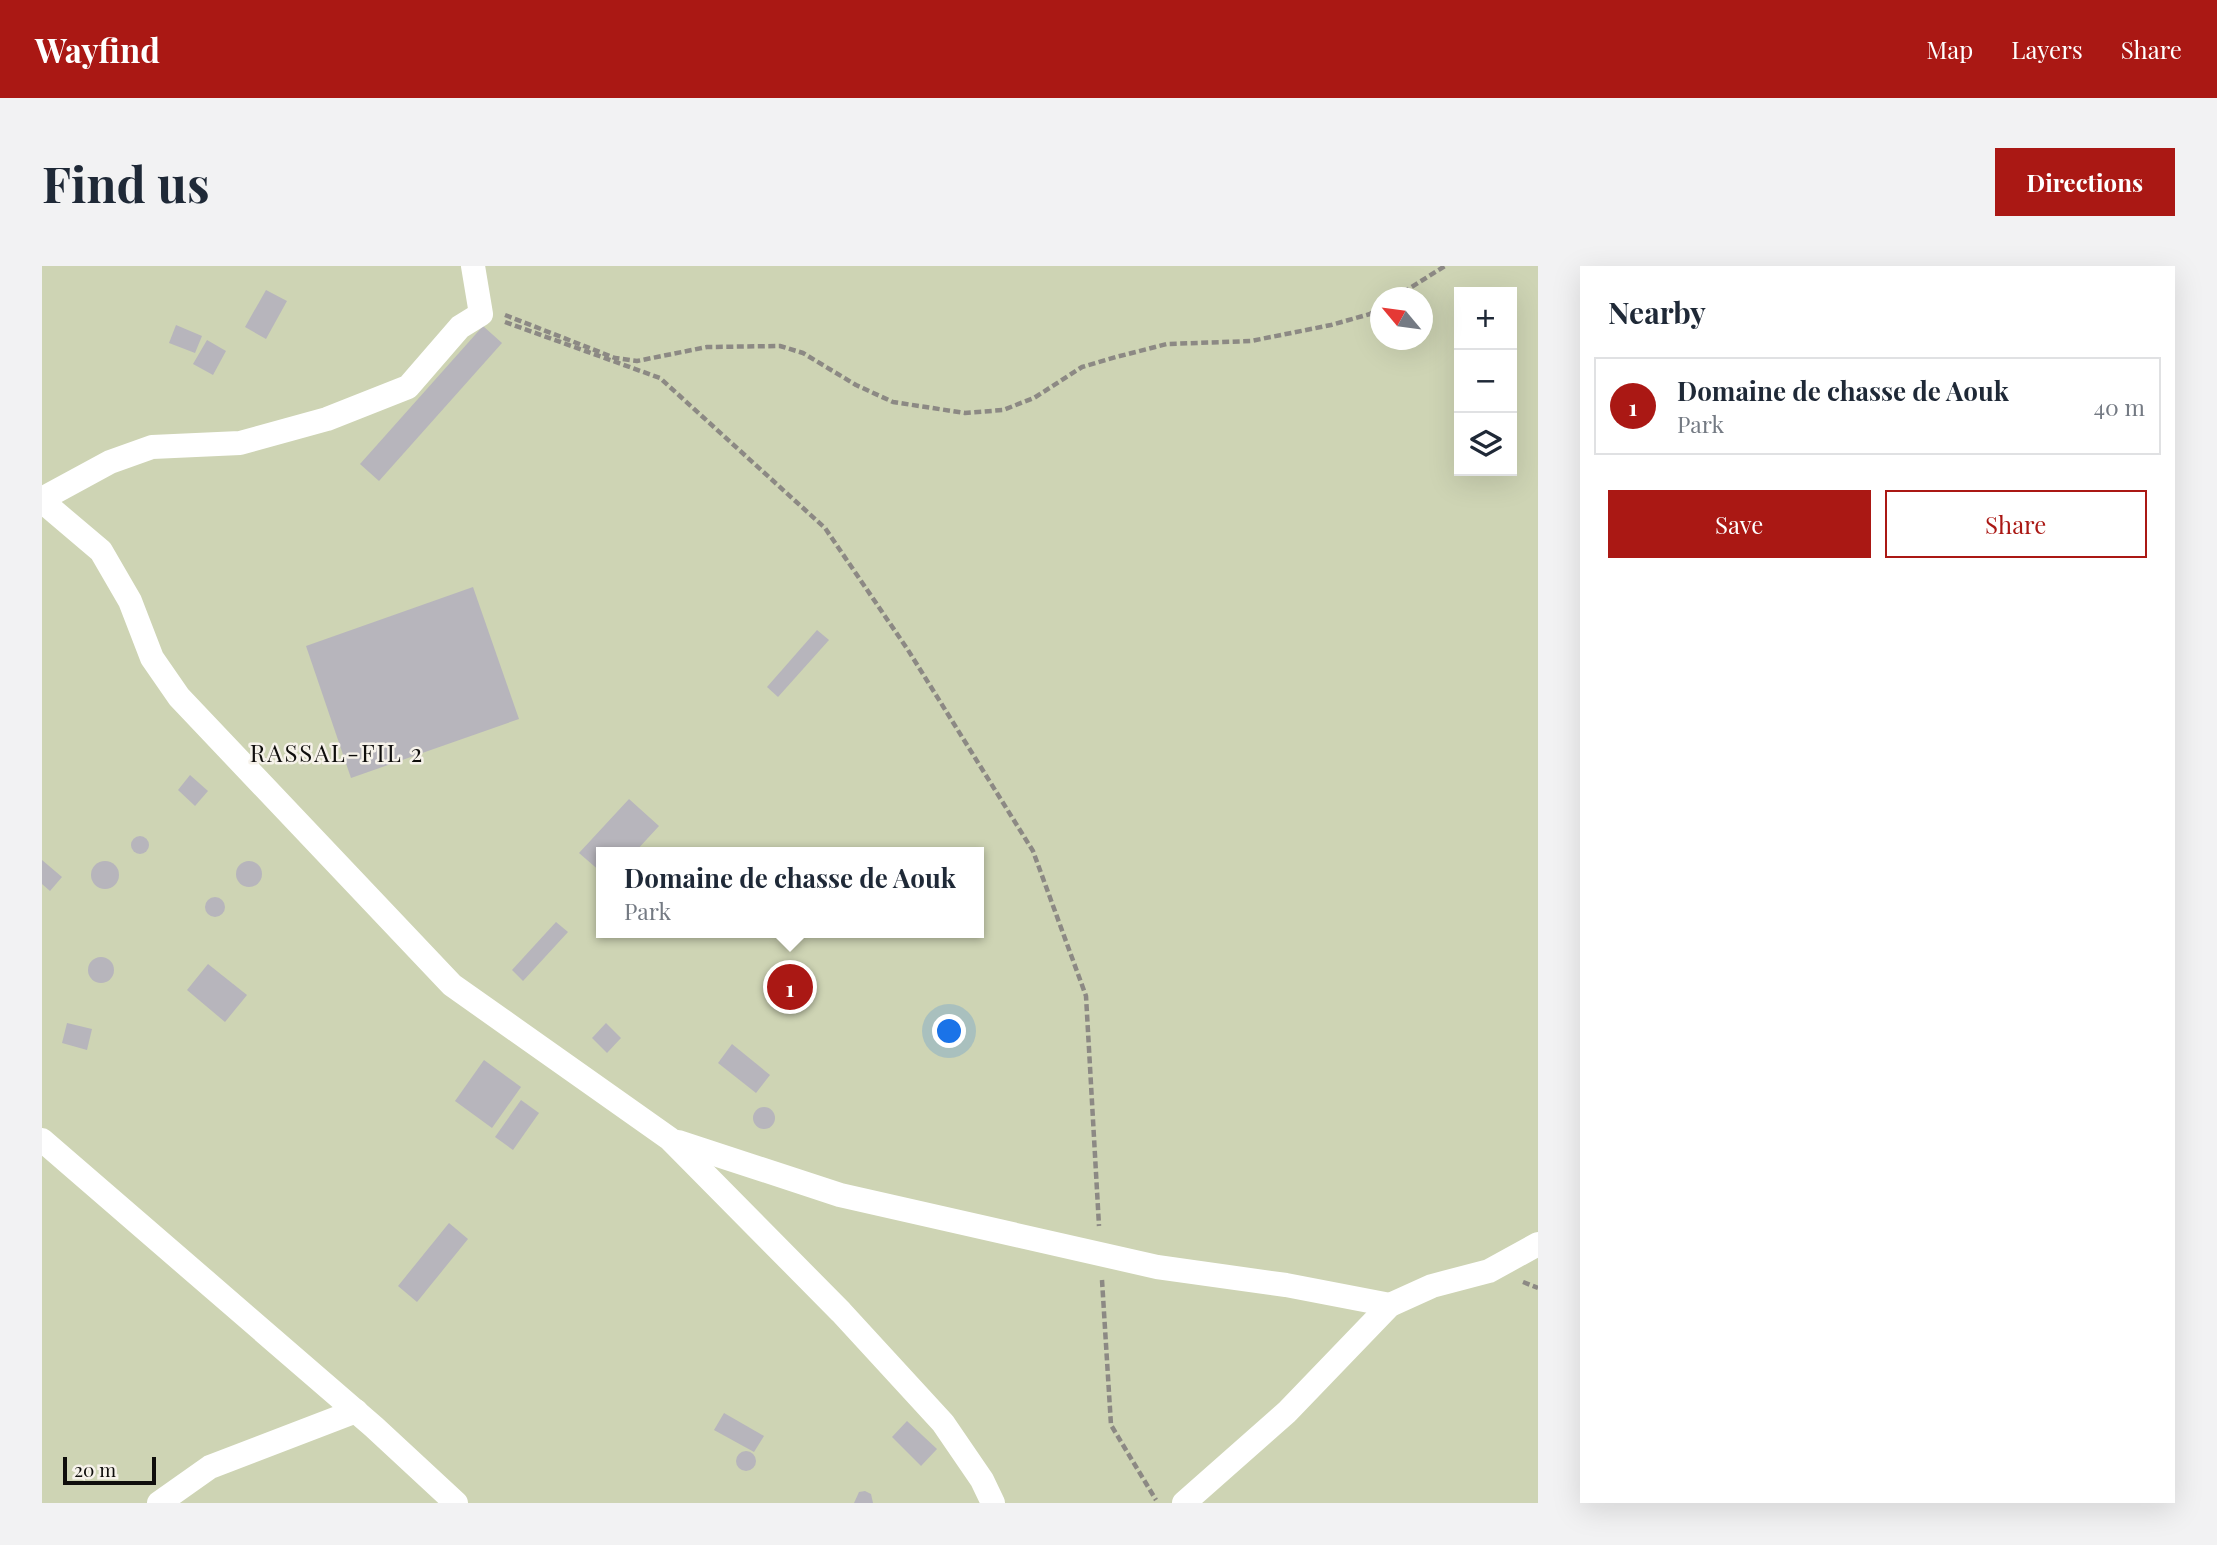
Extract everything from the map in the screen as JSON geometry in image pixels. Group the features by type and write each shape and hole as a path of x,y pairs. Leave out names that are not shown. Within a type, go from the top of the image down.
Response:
{"street":[{"path":"473,266 481,314 460,327 408,387 327,419 240,443 152,447 110,462 42,500 101,551 130,601 152,658 179,697 452,985 670,1139 841,1312 943,1423 982,1480 993,1503"},
{"path":"670,1139 840,1195 1157,1267 1286,1285 1390,1305"},
{"path":"42,1140 355,1410 456,1503"},
{"path":"1184,1503 1287,1412 1390,1305 1432,1286 1489,1271 1538,1244"},
{"path":"159,1503 210,1467 355,1410"}],"path":[{"path":"1412,287 1445,266"},
{"path":"481,314 506,315 615,358 637,361 707,347 780,346 803,352 856,385 893,402 965,413 1003,410 1034,398 1082,367 1167,344 1251,341 1370,314"},
{"path":"481,314 660,378 825,528 908,650 1033,851 1086,996 1111,1425 1158,1503"}],"green space":[{"path":"42,266 1538,266 1538,1503 42,1503"}],"building":[{"path":"266,290 287,301 266,339 245,327"},
{"path":"176,325 202,336 195,353 169,343"},
{"path":"483,326 502,343 379,481 360,464"},
{"path":"207,340 226,351 213,375 193,364"},
{"path":"473,587 519,719 351,778 306,646"},
{"path":"817,630 829,640 778,697 767,687"},
{"path":"190,775 208,791 195,806 178,790"},
{"path":"629,799 659,826 640,847 596,847 596,868 579,853"},
{"path":"140,836 146,839 149,845 146,851 140,854 134,851 131,845 134,839"},
{"path":"42,860 62,877 50,891 42,884"},
{"path":"105,861 115,865 119,875 115,885 105,889 95,885 91,875 95,865"},
{"path":"249,861 258,865 262,874 258,883 249,887 240,883 236,874 240,865"},
{"path":"215,897 222,900 225,907 222,914 215,917 208,914 205,907 208,900"},
{"path":"556,922 568,932 523,981 512,970"},
{"path":"101,957 110,961 114,970 110,979 101,983 92,979 88,970 92,961"},
{"path":"208,964 247,995 225,1022 187,990"},
{"path":"790,975 809,989 792,1012 773,997"},
{"path":"67,1023 92,1029 87,1050 62,1043"},
{"path":"606,1023 621,1038 607,1053 592,1038"},
{"path":"732,1044 770,1075 756,1093 718,1063"},
{"path":"484,1060 521,1087 492,1128 455,1101"},
{"path":"521,1100 539,1113 513,1150 495,1137"},
{"path":"764,1107 772,1110 775,1118 772,1126 764,1129 756,1126 753,1118 756,1110"},
{"path":"449,1223 468,1239 417,1302 398,1286"},
{"path":"724,1413 764,1436 754,1452 714,1430"},
{"path":"907,1421 937,1449 921,1466 892,1437"},
{"path":"746,1451 753,1454 756,1461 753,1468 746,1471 739,1468 736,1461 739,1454"},
{"path":"859,1492 871,1494 873,1503 854,1503"}],"place":[{"name":"Domaine de chasse de Aouk","path":"790,987"}],"district":[{"name":"RASSAL-FIL 2","path":"337,752"}]}
